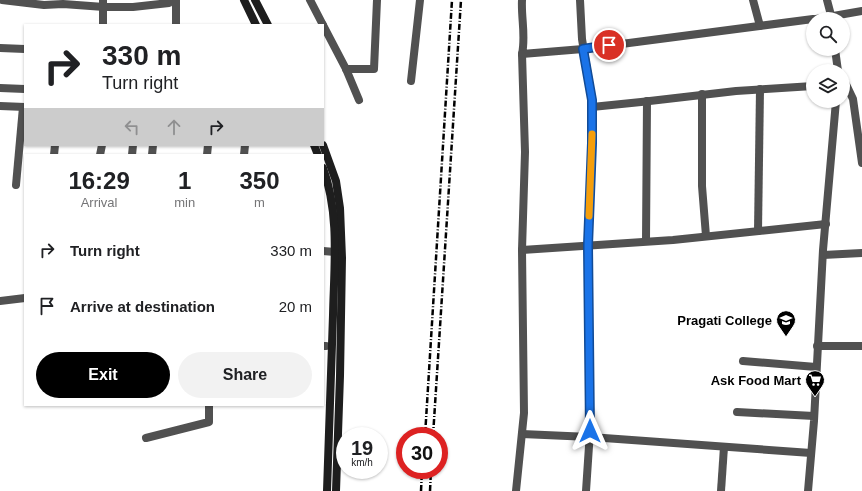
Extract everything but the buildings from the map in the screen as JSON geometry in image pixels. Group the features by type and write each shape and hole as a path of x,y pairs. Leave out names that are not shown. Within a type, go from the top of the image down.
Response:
{"street":[{"path":"2,0 44,5 149,5 169,3 170,0"},
{"path":"176,0 176,24"},
{"path":"244,0 256,24"},
{"path":"255,0 267,24"},
{"path":"312,0 323,24"},
{"path":"346,69 374,69 377,0"},
{"path":"411,81 420,0"},
{"path":"516,491 524,413 522,250 525,152 522,54 524,45 521,12 522,0"},
{"path":"580,0 583,49 592,107 588,245 591,366 590,437 586,491"},
{"path":"753,0 760,26"},
{"path":"827,0 830,12"},
{"path":"103,4 103,24"},
{"path":"850,14 862,11"},
{"path":"522,54 583,49 806,20"},
{"path":"324,27 346,69 359,100"},
{"path":"0,48 24,49"},
{"path":"592,107 702,94 806,86"},
{"path":"0,88 24,89"},
{"path":"758,231 760,89"},
{"path":"850,93 853,99 862,163"},
{"path":"702,94 702,186 706,236"},
{"path":"646,241 647,101"},
{"path":"0,106 24,107 16,185"},
{"path":"808,491 814,416 823,255 835,108"},
{"path":"323,146 336,180 340,208 342,258 336,491"},
{"path":"324,171 333,209 335,252 327,491"},
{"path":"522,250 706,236 826,224"},
{"path":"324,251 335,252"},
{"path":"823,255 862,253"},
{"path":"0,300 24,298"},
{"path":"817,346 862,346"},
{"path":"743,362 816,367"},
{"path":"146,438 209,422 209,406"},
{"path":"737,412 814,416"},
{"path":"522,434 590,437 811,453"},
{"path":"721,491 724,447"}],"railway":[{"path":"426,427 452,0"},
{"path":"434,427 461,0"},
{"path":"421,491 422,479"},
{"path":"430,491 431,479"}],"slow traffic":[{"path":"589,216 592,134"}],"place":[{"name":"Pragati College","path":"786,337"},
{"name":"Ask Food Mart","path":"815,397"}],"route":[{"path":"590,431 591,366 588,245 592,100 583,49 609,45"}]}
